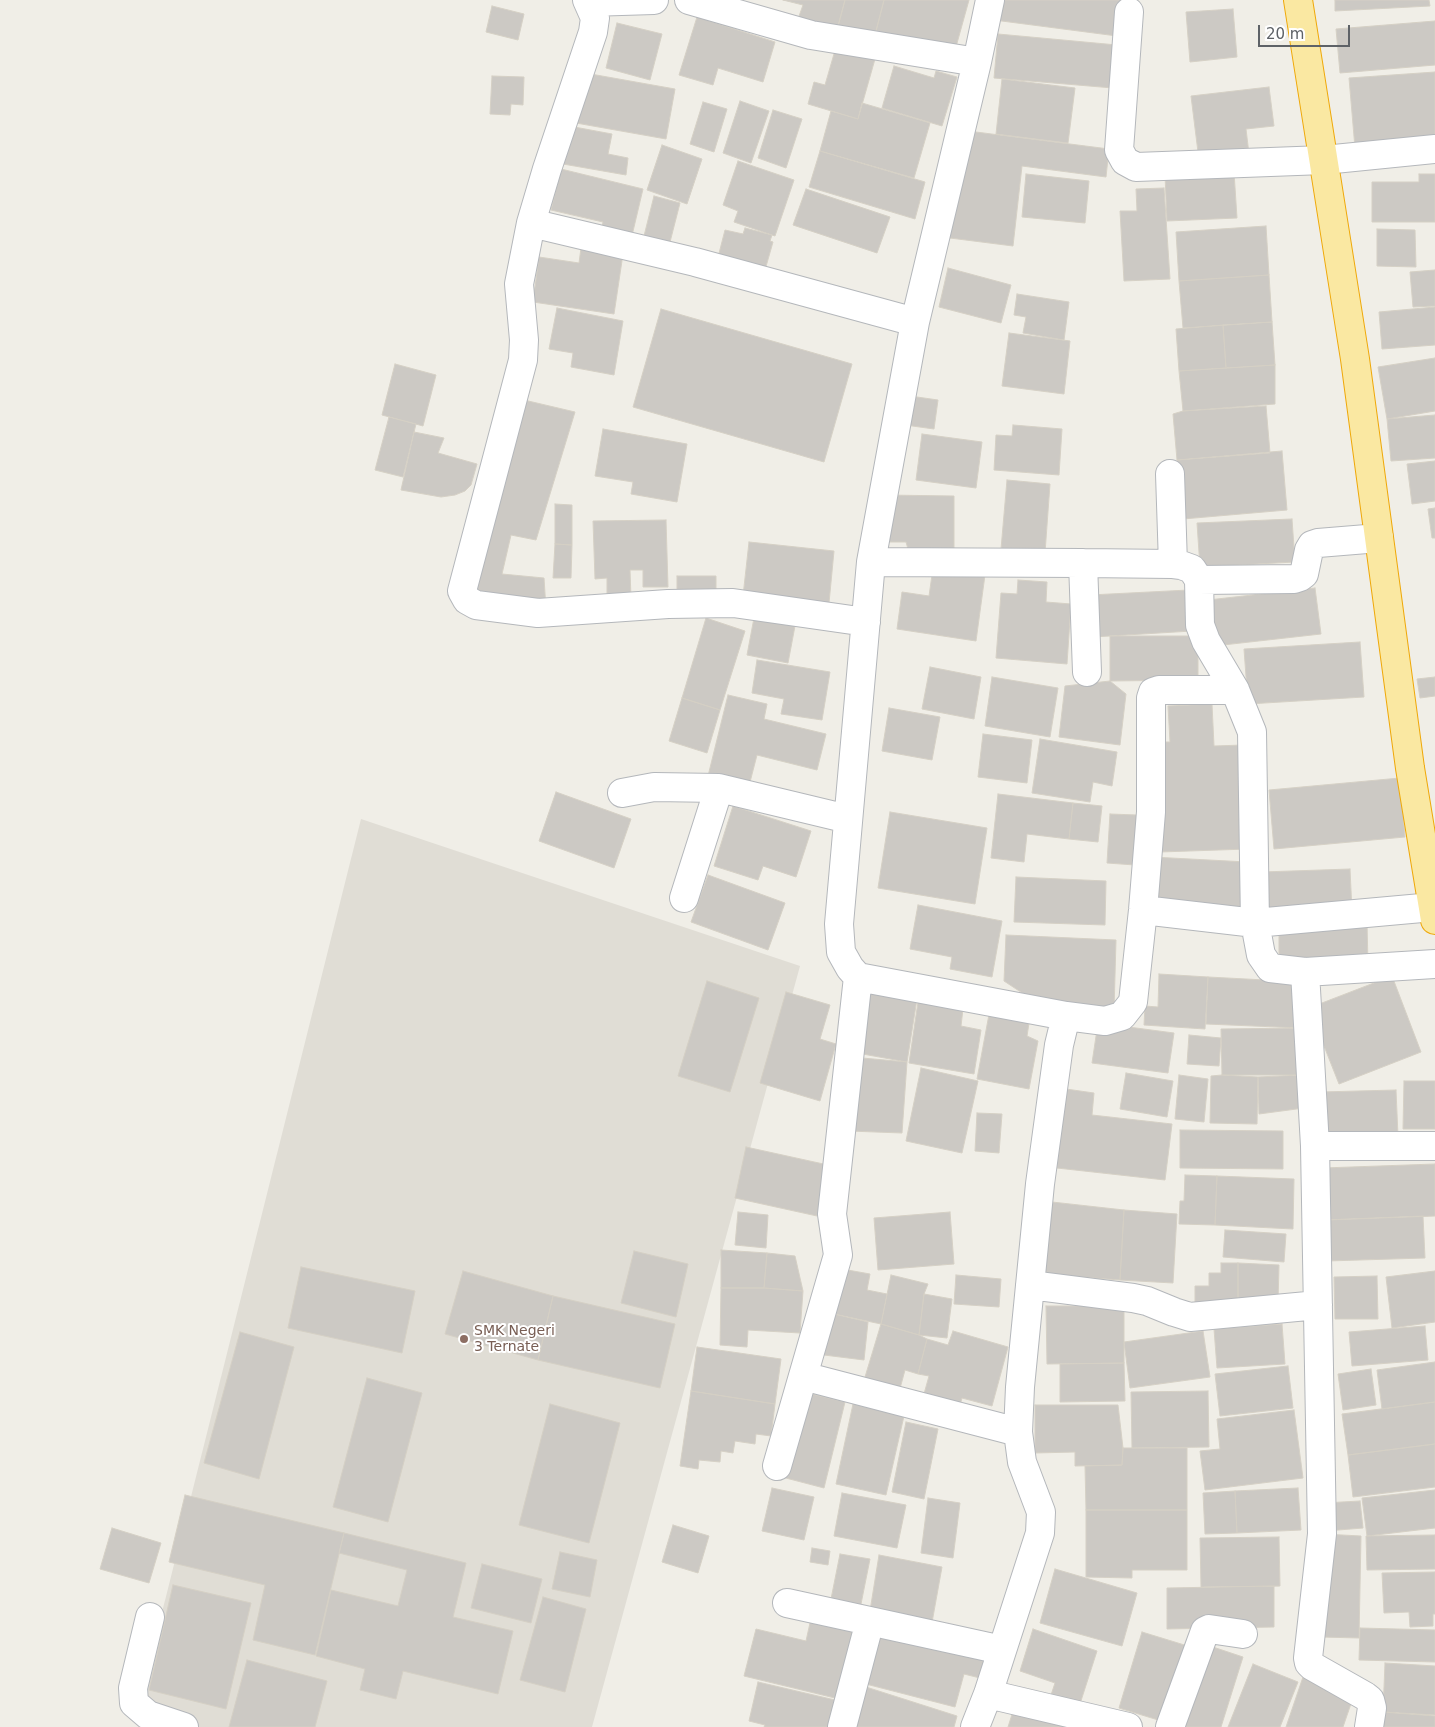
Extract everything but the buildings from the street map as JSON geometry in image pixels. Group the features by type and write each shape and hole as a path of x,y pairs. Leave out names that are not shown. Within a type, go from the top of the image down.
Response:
{"highway":[{"path":"1298,0 1355,359 1410,768 1434,914"}],"street":[{"path":"654,0 588,1 596,18 593,32 531,223 519,284 524,340 523,360 462,591 467,600 476,605 538,613 668,604 733,603 866,622"},
{"path":"689,0 811,35 977,62"},
{"path":"990,0 915,322 871,562 839,924 841,952 850,968 858,977 1066,1016 1105,1022 1122,1016 1133,1002 1143,910 1151,812 1151,698 1153,692 1159,690 1235,690"},
{"path":"1129,12 1119,150 1125,160 1136,168 1324,160 1435,149"},
{"path":"531,223 695,262 915,322"},
{"path":"1170,474 1173,564"},
{"path":"1199,580 1294,579 1304,574 1309,550 1312,545 1379,538"},
{"path":"871,562 1083,562 1173,564 1192,569 1199,580 1200,625 1206,641 1235,690 1252,732 1255,923 1261,954 1270,968 1305,972 1435,964"},
{"path":"1083,562 1086,672"},
{"path":"622,793 654,787 719,788 848,820"},
{"path":"684,898 719,788"},
{"path":"1143,910 1255,923 1434,914"},
{"path":"1305,972 1315,1146 1322,1534 1308,1658 1312,1666 1370,1700 1372,1708 1369,1727"},
{"path":"777,1466 838,1255 832,1214 858,977"},
{"path":"975,1727 988,1694 1040,1533 1041,1512 1022,1462 1018,1432 1020,1386 1040,1184 1059,1045 1066,1016"},
{"path":"1315,1146 1435,1146"},
{"path":"1030,1285 1132,1298 1147,1301 1190,1317 1318,1305"},
{"path":"803,1376 1018,1432"},
{"path":"787,1603 1002,1650"},
{"path":"150,1617 133,1688 134,1704 148,1715 184,1727"},
{"path":"842,1727 870,1621"},
{"path":"1170,1727 1205,1631 1209,1629 1243,1634"},
{"path":"988,1694 1128,1727"}],"shaded area":[{"name":"SMK Negeri 3 Ternate","path":"361,819 800,966 592,1727 181,1727 137,1712"}],"place":[{"name":"SMK Negeri 3 Ternate","path":"464,1339"}]}
